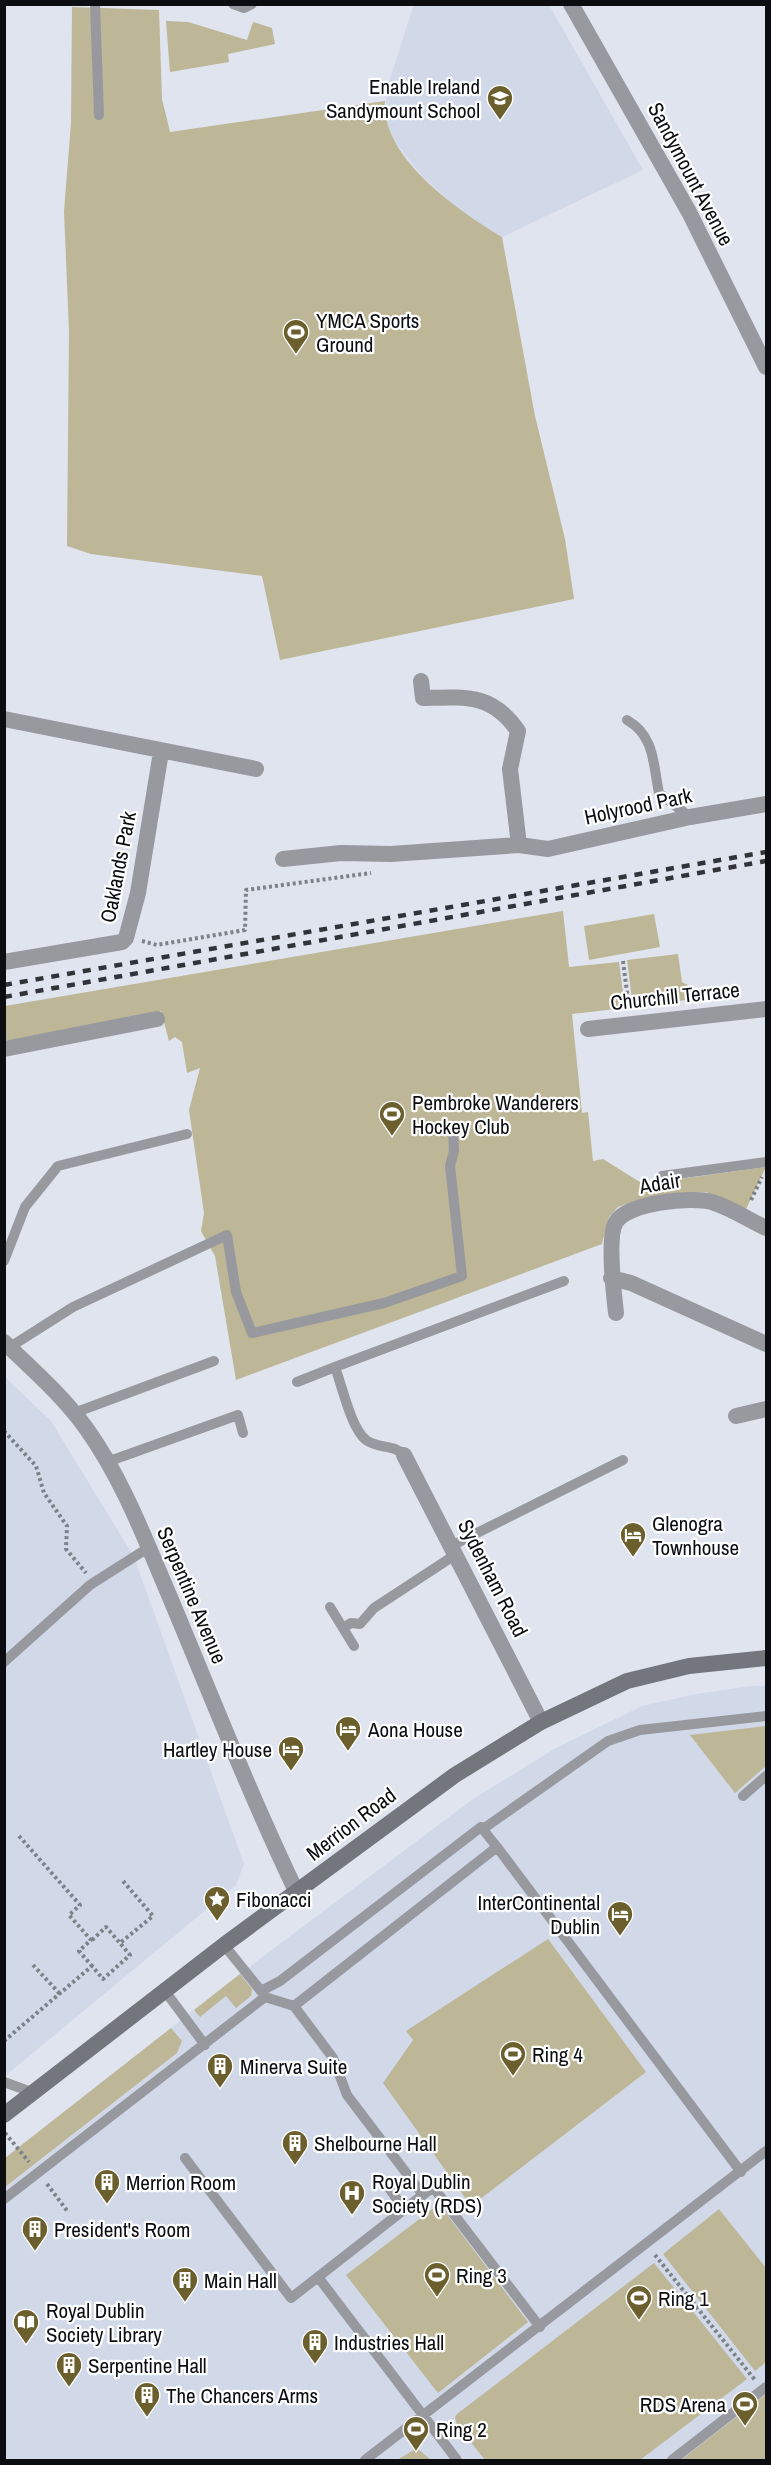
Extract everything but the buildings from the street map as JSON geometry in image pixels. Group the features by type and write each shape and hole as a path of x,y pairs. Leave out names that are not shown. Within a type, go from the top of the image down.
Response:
{"main road":[{"name":"Merrion Road","path":"4,2115 224,1945 455,1775 541,1722 627,1680 689,1666 766,1658"}],"street":[{"name":"Sandymount Avenue","path":"571,4 689,212 766,367"},
{"path":"421,681 423,698 480,698 508,716 518,731 510,769 519,845"},
{"path":"4,719 161,752 256,769"},
{"name":"Oaklands Park","path":"4,962 122,942 126,938 138,893 161,752"},
{"name":"Holyrood Park","path":"283,859 341,853 391,854 519,845 548,849 690,817 766,804"},
{"name":"Churchill Terrace","path":"588,1029 766,1009"},
{"path":"4,1049 157,1019"},
{"name":"Adair","path":"616,1313 611,1244 614,1224 623,1212 664,1203 712,1202 766,1228"},
{"path":"612,1278 631,1283 766,1344"},
{"name":"Serpentine Avenue","path":"7,1345 39,1374 74,1413 106,1462 148,1548 253,1800 297,1893"},
{"path":"736,1416 766,1409"},
{"name":"Sydenham Road","path":"404,1455 541,1722"}],"lane":[{"path":"95,4 99,115"},
{"path":"233,4 244,8 252,4"},
{"path":"627,720 641,728 649,743 659,793 690,817"},
{"path":"7,1345 73,1307 227,1235 236,1292 252,1333 384,1303 462,1276 450,1166 454,1151 453,1132"},
{"path":"4,1261 25,1207 58,1166 187,1134"},
{"path":"662,1176 766,1162"},
{"path":"297,1382 564,1281"},
{"path":"74,1413 214,1361"},
{"path":"335,1367 357,1428 367,1441 398,1449 404,1455"},
{"path":"106,1462 238,1416 243,1432"},
{"path":"343,1628 351,1623 360,1624 374,1608 453,1550 623,1460"},
{"path":"4,1662 95,1582 148,1548"},
{"path":"330,1607 354,1646"},
{"path":"4,2199 205,2045 263,1994 481,1827 483,1829 608,1741 640,1730 766,1716"},
{"path":"743,1796 766,1776"},
{"path":"483,1829 741,2172"},
{"path":"294,2006 497,1846"},
{"path":"224,1945 263,1994 294,2006 333,2058 347,2095 423,2195"},
{"path":"165,1991 205,2045"},
{"path":"4,2082 34,2092"},
{"path":"365,2460 647,2245 766,2151"},
{"path":"185,2158 291,2298 433,2187 540,2327"},
{"path":"388,2188 404,2209"},
{"path":"318,2277 457,2460"},
{"path":"672,2460 765,2388"}],"path":[{"path":"126,938 157,945 245,930 246,890 372,873"},
{"path":"623,961 631,1024"},
{"path":"743,1217 766,1169"},
{"path":"4,1431 36,1466 44,1493 67,1526 66,1549 95,1582"},
{"path":"19,1836 80,1905 69,1915 91,1940"},
{"path":"120,1943 153,1916 123,1881"},
{"path":"106,1927 120,1943 130,1955 103,1979 79,1952 106,1927"},
{"path":"33,1965 60,1994"},
{"path":"4,2041 92,1966"},
{"path":"647,2245 765,2388"}],"shaded area":[{"name":"Enable Ireland Sandymount School","path":"411,5 549,5 643,170 502,237 461,212 422,176 395,142 384,117 389,82 413,7"},
{"name":"YMCA Sports Ground","path":"72,7 159,10 162,99 170,132 385,101 387,122 396,143 409,162 445,198 502,237 535,416 565,539 574,599 280,660 262,576 91,554 67,546 69,331 64,211 71,123"},
{"path":"166,21 188,22 247,40 253,22 272,28 275,44 228,54 229,62 170,72"},
{"name":"Pembroke Wanderers Hockey Club","path":"563,911 569,967 619,962 625,1008 572,1014 582,1113 588,1112 593,1161 603,1159 643,1184 766,1167 746,1209 706,1192 637,1200 618,1207 609,1217 602,1244 236,1380 215,1256 201,1231 204,1213 189,1110 200,1068 187,1073 182,1042 175,1037 169,1041 161,1011 5,1041 5,1006"},
{"path":"654,914 660,947 589,960 584,926"},
{"path":"678,954 682,982 701,992 702,998 633,1007 627,960"},
{"path":"4,1376 51,1421 134,1557 244,1864 236,1885 5,2076"},
{"path":"766,1686 766,2460 5,2460 5,2158 245,1970 473,1799 556,1748 642,1706 696,1694"},
{"path":"766,1726 766,1766 735,1793 690,1735"},
{"name":"Ring 4","path":"548,1939 646,2072 471,2206 383,2083 413,2040 406,2031"},
{"path":"240,1974 252,1989 251,1996 236,2008 226,1996 200,2017 194,2010"},
{"path":"171,2028 182,2041 177,2053 5,2187 5,2158"},
{"name":"Ring 3","path":"439,2204 528,2322 438,2393 346,2275"},
{"path":"719,2209 766,2268 766,2362 755,2371 663,2254"},
{"name":"Ring 1","path":"654,2263 747,2379 640,2460 485,2460 457,2425 455,2417 457,2414"},
{"name":"RDS Arena","path":"766,2394 766,2460 681,2460"},
{"name":"Ring 2","path":"417,2448 431,2460 397,2460"}],"railway":[{"path":"4,985 766,852"},
{"path":"4,997 766,861"}],"place":[{"name":"Enable Ireland Sandymount School","path":"500,121"},
{"name":"YMCA Sports Ground","path":"296,355"},
{"name":"Pembroke Wanderers Hockey Club","path":"392,1137"},
{"name":"Glenogra Townhouse","path":"633,1558"},
{"name":"Aona House","path":"348,1752"},
{"name":"Hartley House","path":"291,1772"},
{"name":"Fibonacci","path":"217,1922"},
{"name":"InterContinental Dublin","path":"620,1937"},
{"name":"Ring 4","path":"513,2077"},
{"name":"Minerva Suite","path":"220,2089"},
{"name":"Shelbourne Hall","path":"295,2166"},
{"name":"Merrion Room","path":"107,2205"},
{"name":"Royal Dublin Society (RDS)","path":"352,2216"},
{"name":"President's Room","path":"35,2252"},
{"name":"Ring 3","path":"437,2298"},
{"name":"Main Hall","path":"185,2303"},
{"name":"Ring 1","path":"639,2321"},
{"name":"Royal Dublin Society Library","path":"26,2345"},
{"name":"Industries Hall","path":"315,2365"},
{"name":"Serpentine Hall","path":"69,2388"},
{"name":"The Chancers Arms","path":"147,2418"},
{"name":"RDS Arena","path":"745,2427"},
{"name":"Ring 2","path":"416,2452"}]}
